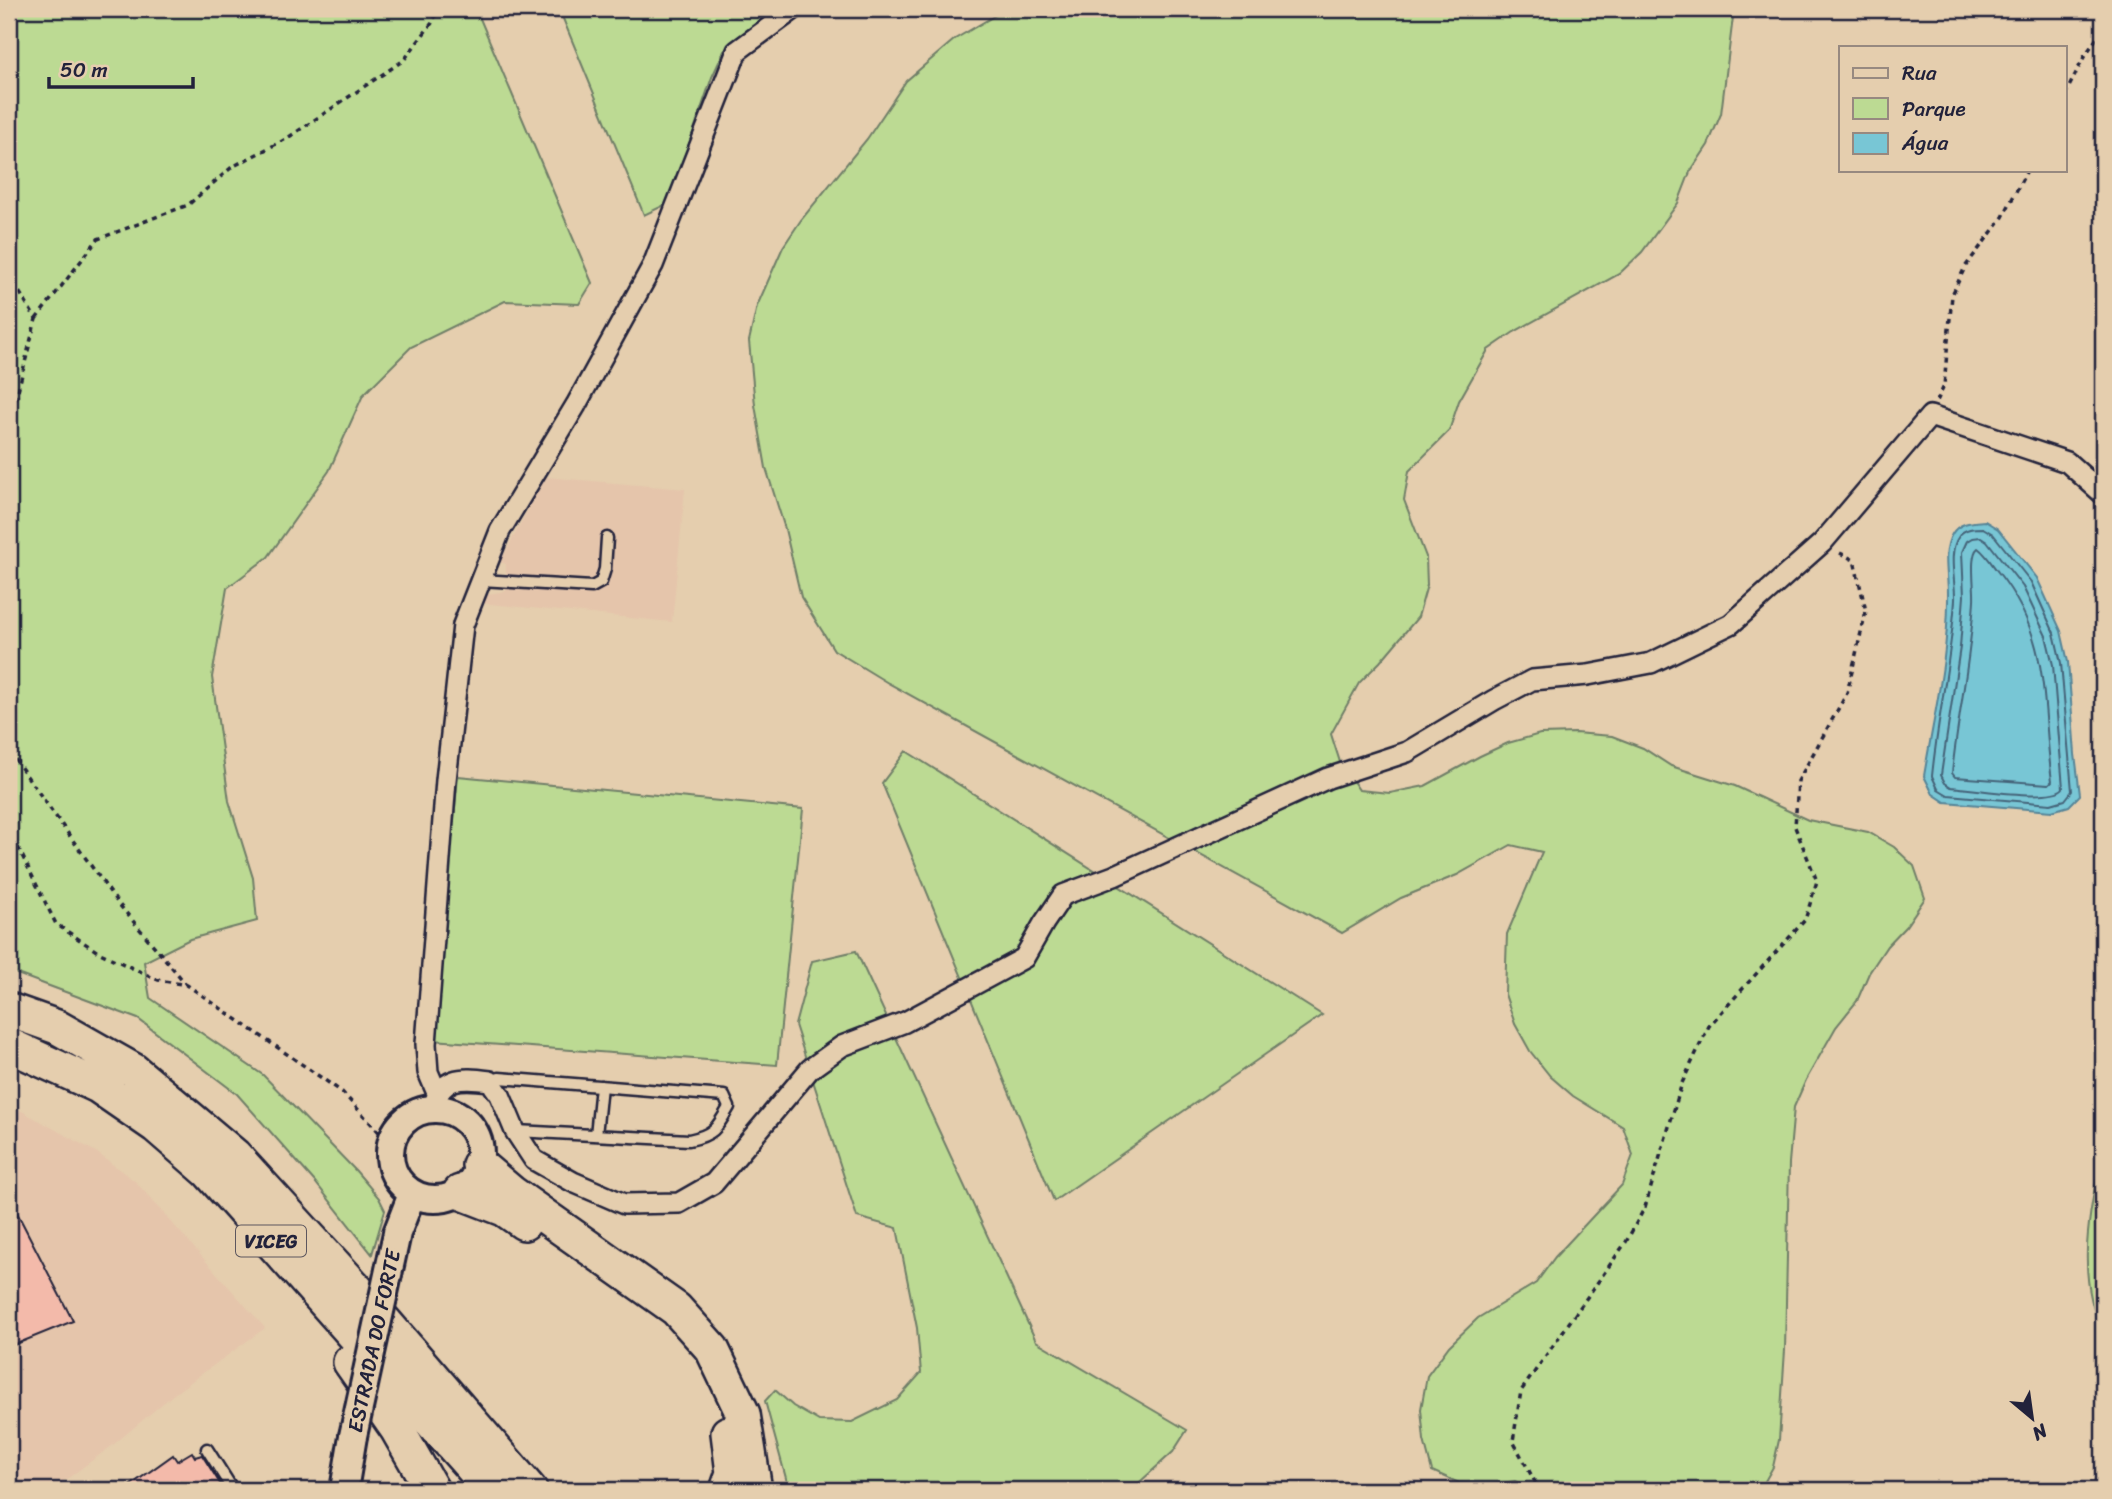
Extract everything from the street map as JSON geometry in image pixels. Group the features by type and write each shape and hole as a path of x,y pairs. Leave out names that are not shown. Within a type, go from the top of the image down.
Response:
{"highway":[{"name":"VICEG","path":"9,1010 57,1027 133,1070 234,1155 353,1285 530,1490"},
{"name":"VICEG","path":"9,1045 98,1086 156,1126 209,1171 492,1490"},
{"path":"479,1165 512,1194 676,1309 712,1349 743,1415 755,1490"},
{"path":"209,1171 397,1429 432,1490"},
{"path":"460,1192 504,1209 662,1319 699,1360 726,1418 733,1473 727,1490"},
{"path":"498,1454 545,1490"}],"street":[{"path":"794,9 737,51 653,265 576,405 500,531 463,625 446,780 426,1044 434,1101 459,1115 470,1125 479,1143 479,1165 475,1175 460,1192 449,1197 424,1198 412,1194 401,1185 389,1158 390,1144 396,1130 405,1119 434,1101 449,1083 467,1078 490,1082 500,1095 515,1131 534,1160 573,1182 624,1204 679,1203 714,1183 810,1069 831,1053 905,1021 1024,958 1063,895 1114,876 1328,778 1407,752 1532,680 1588,676 1651,663 1731,624 1822,543 1930,415 2067,462 2103,494"},
{"name":"ESTRADA DO FORTE","path":"344,1490 397,1233 412,1194"}],"lane":[{"path":"481,580 592,587 601,582 603,576 607,538"},
{"path":"490,1082 499,1078 724,1096 729,1107 717,1128 706,1136 689,1140 515,1131"},
{"path":"596,1135 601,1086"},
{"path":"207,1449 233,1490"}],"path":[{"path":"9,426 36,319 98,239 188,205 232,167 286,139 404,60 432,23 438,9"},
{"path":"2066,93 2084,57 2103,29"},
{"path":"1930,415 1944,386 1952,295 1965,267 2003,217 2025,172"},
{"path":"9,275 36,319"},
{"path":"1543,1490 1535,1482 1513,1441 1521,1391 1626,1242 1645,1206 1682,1083 1710,1026 1805,920 1817,880 1795,827 1798,781 1847,692 1866,611 1854,561 1822,543"},
{"path":"9,751 117,902 187,985 342,1092 390,1144"},
{"path":"9,829 56,924 98,952 158,980 187,985"}],"shaded area":[{"path":"545,477 685,489 672,622 480,603 482,595 506,591 506,564 500,562"},
{"path":"9,1104 96,1152 136,1182 265,1328 174,1394 113,1445 52,1490 9,1490"}],"green space":[{"path":"9,9 476,9 592,283 579,304 505,301 411,347 363,395 329,471 268,557 227,588 212,677 229,801 253,878 257,921 190,939 144,962 150,998 263,1075 356,1171 379,1198 385,1210 372,1254 315,1182 237,1094 138,1019 9,971"},
{"path":"559,9 773,9 724,51 712,77 669,203 644,215"},
{"path":"1006,9 1734,9 1721,114 1708,145 1690,172 1678,203 1642,252 1619,274 1514,332 1488,350 1459,401 1449,431 1409,471 1404,500 1426,557 1427,585 1418,617 1359,683 1331,734 1340,762 1359,790 1390,793 1425,786 1508,743 1540,734 1612,736 1643,748 1671,766 1735,786 1808,820 1868,832 1894,847 1914,866 1925,898 1869,973 1857,1001 1836,1027 1794,1107 1789,1163 1785,1350 1779,1440 1773,1467 1760,1490 1533,1490 1515,1481 1488,1485 1459,1483 1432,1471 1424,1440 1421,1409 1427,1376 1449,1346 1478,1318 1536,1283 1555,1257 1622,1185 1633,1155 1623,1127 1573,1096 1550,1076 1530,1051 1515,1024 1505,994 1507,934 1542,852 1511,845 1457,875 1401,898 1342,933 888,683 834,650 801,597 785,529 766,468 755,405 749,341 757,306 783,247 801,220 867,139 906,81 955,39"},
{"path":"906,751 1322,1015 1054,1201 882,783"},
{"path":"458,776 803,809 777,1065 433,1040"},
{"path":"856,951 1036,1341 1187,1430 1173,1452 1131,1490 787,1490 765,1401 775,1390 793,1406 819,1421 852,1422 897,1400 921,1373 917,1328 897,1228 857,1217 795,1025 812,961"},
{"path":"2103,1152 2103,1332 2089,1289 2087,1243 2093,1196"}],"water":[{"path":"1985,521 1998,529 2037,578 2061,631 2068,662 2080,795 2069,806 2052,811 1945,802 1933,794 1924,776 1946,639 1947,548 1958,527"}],"building":[{"path":"9,1197 73,1321 9,1347"},
{"path":"192,1452 195,1457 202,1455 224,1490 124,1490 173,1455 177,1461"}]}
